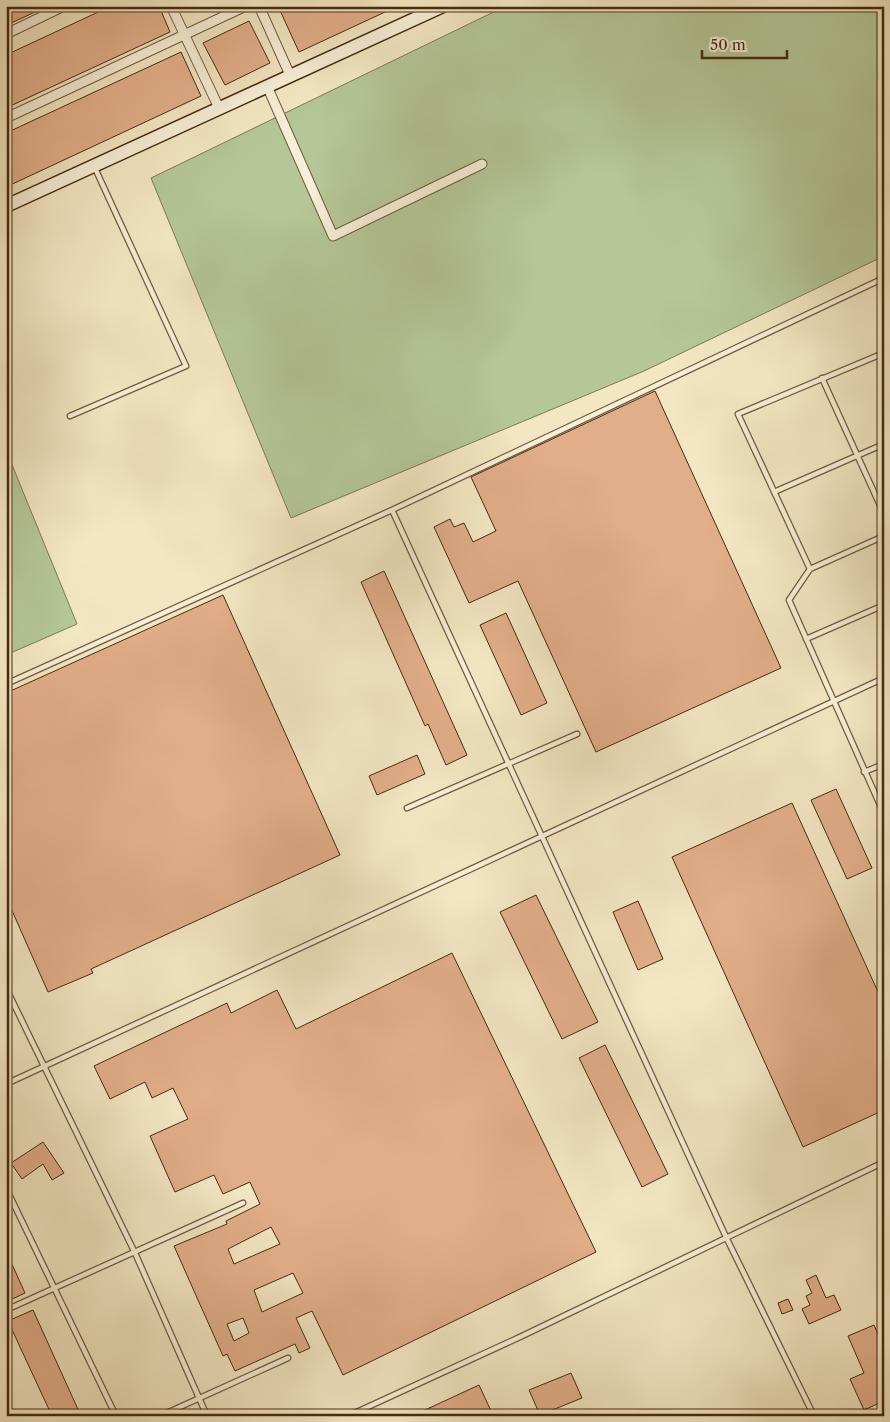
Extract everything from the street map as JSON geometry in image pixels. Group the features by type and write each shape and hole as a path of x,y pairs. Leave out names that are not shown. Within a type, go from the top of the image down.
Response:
{"street":[{"path":"6,34 64,6"},
{"path":"171,6 219,108"},
{"path":"6,118 246,6"},
{"path":"258,6 290,76"},
{"path":"6,206 443,6"},
{"path":"268,86 333,236 482,164"}],"lane":[{"path":"70,416 186,366 93,165"},
{"path":"6,684 392,510 884,278"},
{"path":"810,569 738,414 884,353"},
{"path":"822,378 883,511"},
{"path":"774,492 884,444"},
{"path":"392,510 726,1237 814,1415 639,1413 631,1416"},
{"path":"884,536 810,569 789,600 832,701 884,814"},
{"path":"806,639 884,605"},
{"path":"6,1084 884,678"},
{"path":"407,808 577,734"},
{"path":"864,772 884,764"},
{"path":"7,990 134,1253 207,1416"},
{"path":"348,1416 520,1337 884,1162"},
{"path":"6,1188 55,1286 116,1416"},
{"path":"6,1310 55,1286 134,1253 243,1203"},
{"path":"160,1416 288,1358"}],"green space":[{"path":"506,6 884,6 884,256 644,371 291,518 151,178"},
{"path":"6,450 77,624 6,655"}],"building":[{"path":"6,6 48,6 9,24 6,17"},
{"path":"111,6 159,6 170,32 6,108 6,83 10,81 6,73 6,55"},
{"path":"278,6 336,6 338,10 346,6 398,6 299,52"},
{"path":"249,21 270,63 225,85 203,43"},
{"path":"181,52 201,96 6,187 6,133"},
{"path":"655,391 781,668 596,752 518,581 469,603 434,527 450,519 454,527 464,523 473,542 496,531 471,477"},
{"path":"384,571 467,755 446,765 428,724 425,726 361,582"},
{"path":"223,595 340,855 91,969 93,973 48,992 6,897 6,693"},
{"path":"506,613 547,703 521,715 480,625"},
{"path":"417,755 425,774 377,795 369,776"},
{"path":"836,789 872,868 847,879 811,800"},
{"path":"792,803 884,1005 884,1110 803,1147 672,857"},
{"path":"536,895 598,1022 562,1039 500,912"},
{"path":"638,901 663,959 638,970 613,912"},
{"path":"452,953 596,1252 343,1375 312,1311 296,1318 310,1348 299,1353 295,1344 235,1371 227,1354 223,1356 174,1246 227,1224 226,1221 260,1204 250,1182 223,1194 214,1175 175,1192 150,1136 188,1119 173,1088 152,1098 145,1082 110,1099 94,1066 227,1003 231,1013 277,990 296,1029","holes":["271,1227 280,1244 234,1264 228,1249","293,1273 303,1293 262,1312 254,1290","243,1318 249,1333 234,1341 227,1324"]},
{"path":"605,1045 668,1174 642,1187 579,1058"},
{"path":"43,1142 64,1173 52,1180 43,1164 22,1179 11,1163"},
{"path":"6,1251 25,1293 6,1302"},
{"path":"816,1275 826,1298 834,1295 841,1310 809,1324 802,1309 810,1305 806,1296 812,1293 806,1280"},
{"path":"788,1299 793,1310 782,1314 778,1303"},
{"path":"33,1310 81,1416 52,1416 8,1321"},
{"path":"874,1325 884,1348 884,1401 864,1410 850,1379 864,1373 848,1336"},
{"path":"571,1373 582,1398 540,1415 529,1390"},
{"path":"479,1385 492,1413 486,1416 412,1416"}]}
